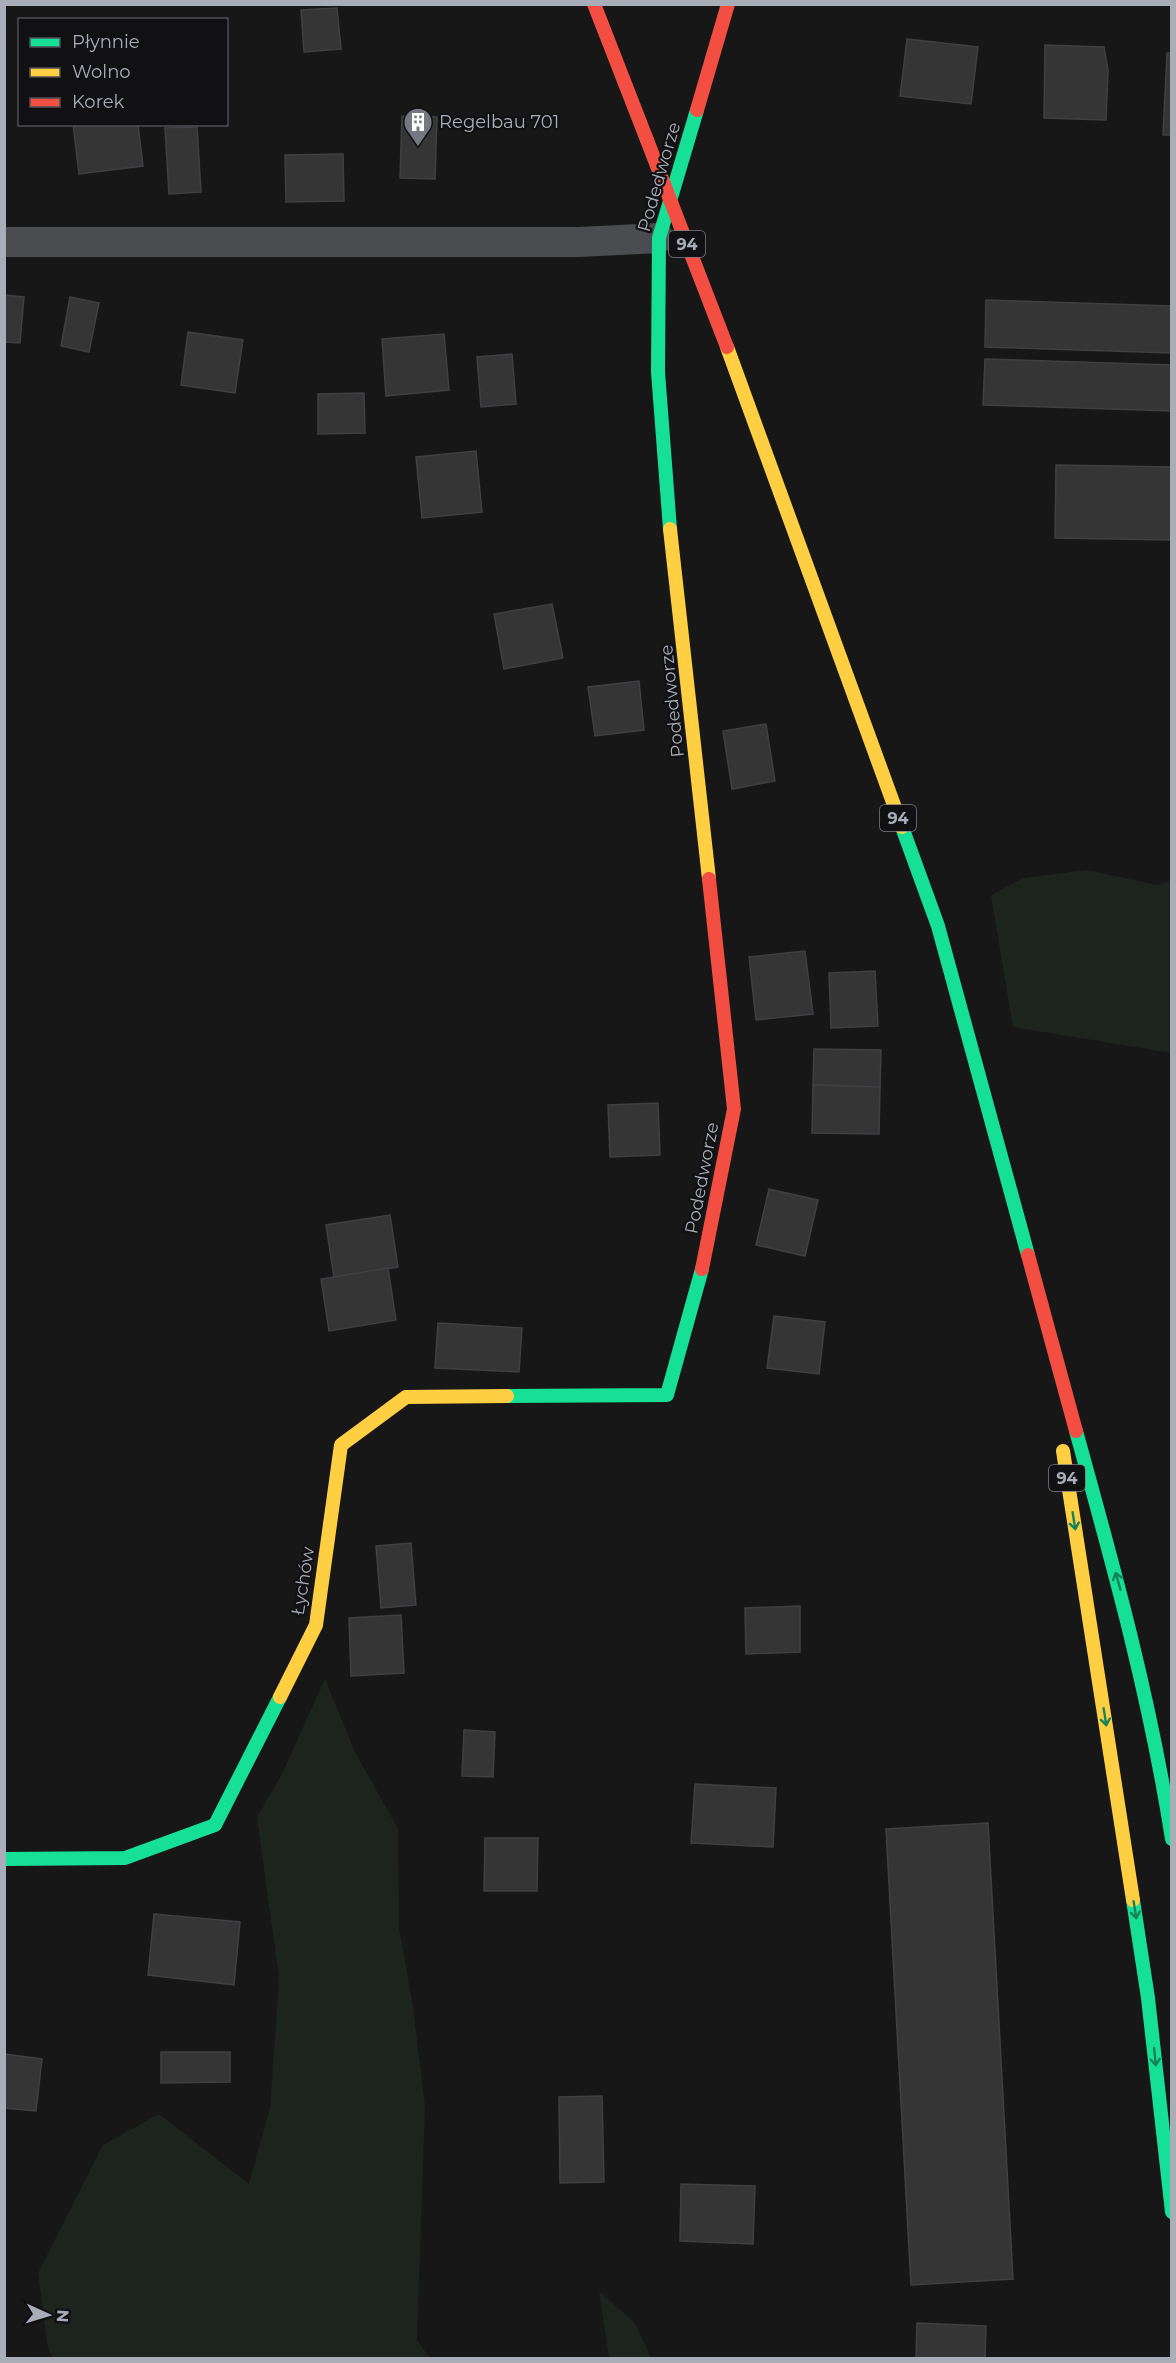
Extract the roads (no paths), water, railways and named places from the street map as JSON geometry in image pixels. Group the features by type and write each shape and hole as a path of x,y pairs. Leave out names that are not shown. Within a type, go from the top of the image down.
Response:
{"main road":[{"name":"94","path":"594,4 727,347 938,926 1133,1637 1158,1748 1172,1839"},
{"name":"Podedworze","path":"667,1395 701,1275 734,1109 669,513 658,372 659,238 728,4"},
{"name":"94","path":"1039,1298 1057,1414"},
{"name":"Łychów","path":"4,1859 125,1858 215,1825 316,1625 341,1445 406,1397 667,1395"},
{"name":"94","path":"1061,1438 1148,1998 1172,2212"},
{"path":"1148,1998 1167,2042"}],"street":[{"path":"4,242 579,242 659,238"}],"place":[{"name":"Regelbau 701","path":"418,148"}]}
